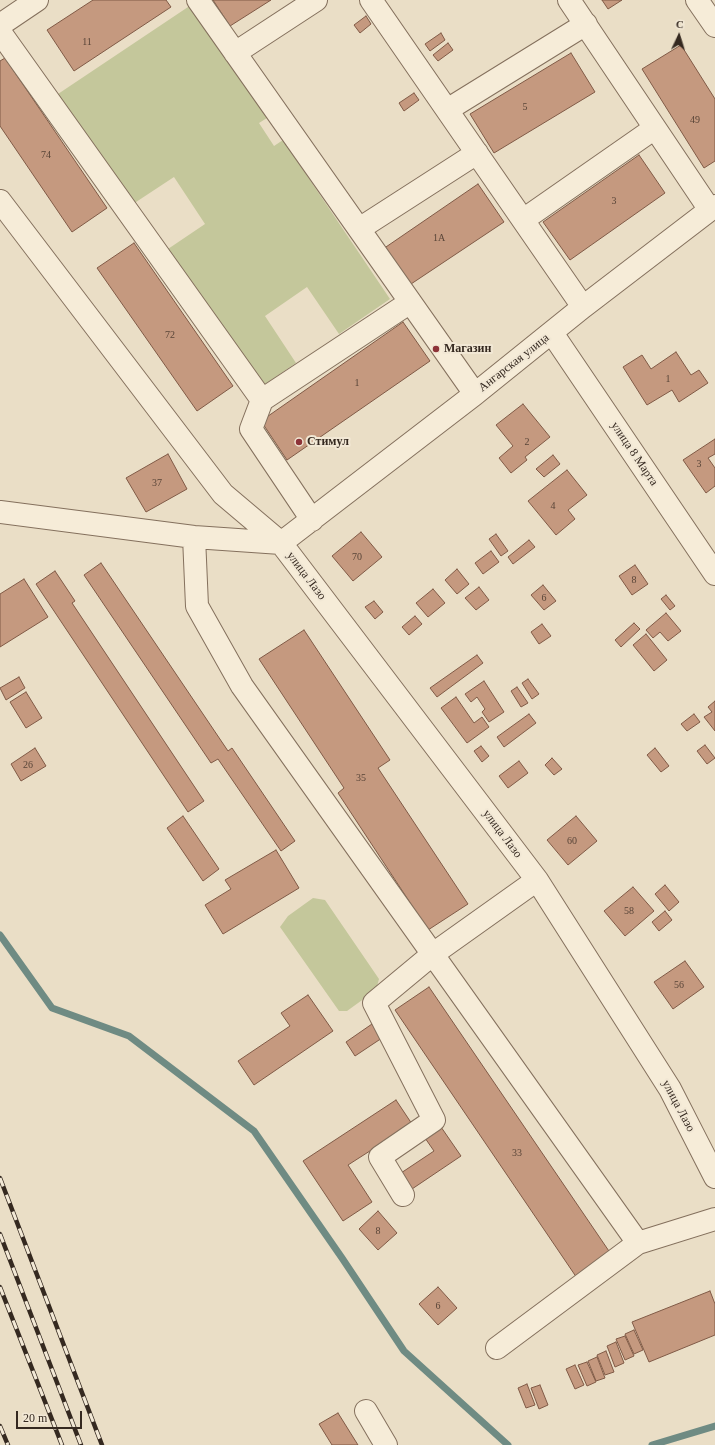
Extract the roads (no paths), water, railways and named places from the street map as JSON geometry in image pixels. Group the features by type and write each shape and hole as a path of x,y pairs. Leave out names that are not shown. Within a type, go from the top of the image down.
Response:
{"street":[{"path":"0,25 36,0"},
{"path":"198,0 475,394"},
{"path":"235,53 316,0"},
{"path":"371,0 583,307"},
{"path":"569,0 655,128 713,208"},
{"path":"698,0 715,26"},
{"path":"447,110 586,24"},
{"path":"0,32 262,400"},
{"path":"522,220 655,128"},
{"path":"359,229 477,153"},
{"path":"0,201 223,494 280,543"},
{"name":"Ангарская улица","path":"312,520 475,394 583,307 713,208"},
{"path":"312,520 251,429 262,400 410,303"},
{"name":"улица 8 Марта","path":"552,333 715,574"},
{"path":"0,512 194,538 280,543"},
{"name":"улица Лазо","path":"312,520 280,543 537,880 670,1089 715,1177"},
{"path":"194,538 197,606 242,686 638,1243"},
{"path":"403,1195 380,1157 434,1120 374,1003 433,954 537,880"},
{"path":"497,1348 638,1243 715,1219"},
{"path":"366,1411 386,1445"}],"waterway":[{"path":"0,935 52,1008 129,1036 254,1131 404,1351 508,1445"},
{"path":"652,1445 715,1426"}],"railway":[{"path":"0,1178 102,1445"},
{"path":"0,1234 81,1445"},
{"path":"0,1287 62,1445"},
{"path":"0,1426 8,1445"}],"place":[{"name":"Магазин","path":"436,349"},
{"name":"Стимул","path":"299,442"}]}
